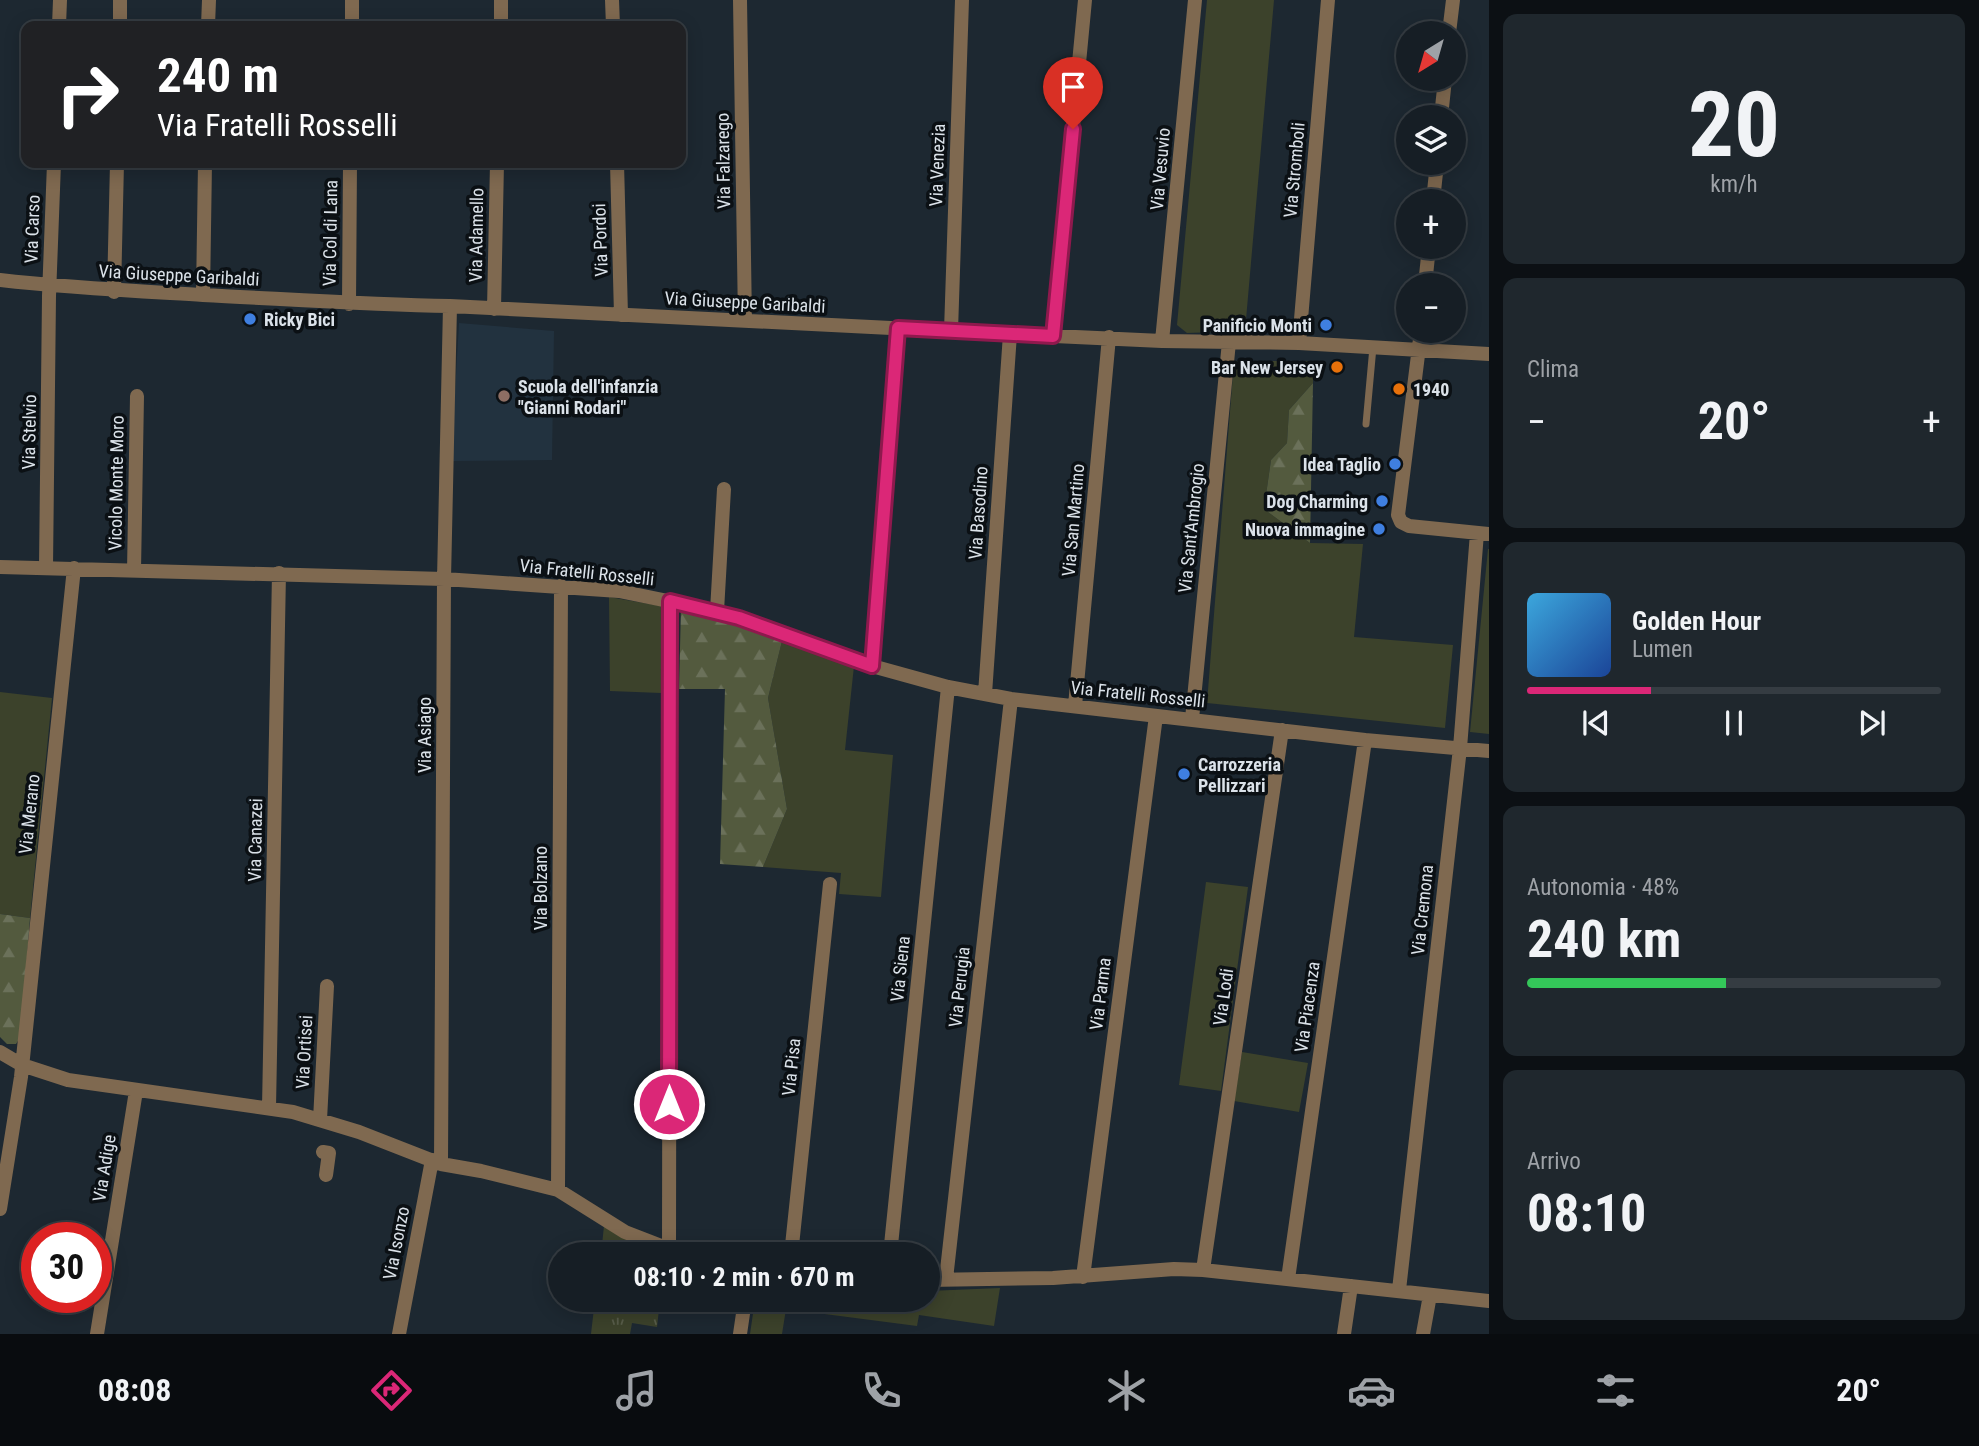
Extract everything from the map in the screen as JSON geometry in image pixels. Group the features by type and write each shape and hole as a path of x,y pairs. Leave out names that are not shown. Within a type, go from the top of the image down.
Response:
{"street":[{"path":"59,21 60,0"},
{"path":"120,0 120,21"},
{"path":"208,21 209,0"},
{"path":"352,0 352,21"},
{"path":"500,21 501,0"},
{"path":"612,0 612,21"},
{"name":"Via Falzarego","path":"740,0 745,321"},
{"name":"Via Venezia","path":"951,331 962,0"},
{"path":"1053,336 1085,0"},
{"name":"Via Vesuvio","path":"1163,341 1195,0"},
{"name":"Via Stromboli","path":"1299,343 1328,0"},
{"path":"1450,21 1452,0"},
{"name":"Via Carso","path":"49,291 54,168"},
{"path":"114,292 117,168"},
{"path":"203,295 205,168"},
{"name":"Via Col di Lana","path":"349,304 350,168"},
{"name":"Via Adamello","path":"494,309 497,168"},
{"name":"Via Pordoi","path":"617,168 621,315"},
{"name":"Via Giuseppe Garibaldi","path":"0,280 49,291 203,295 349,304 450,306 1163,341 1299,343 1489,354"},
{"name":"Via Stelvio","path":"47,568 49,291"},
{"name":"Via Asiago","path":"436,1162 450,306"},
{"path":"872,666 898,328"},
{"name":"Via Basodino","path":"985,694 1010,334"},
{"name":"Via San Martino","path":"1075,706 1109,337"},
{"name":"Via Sant'Ambrogio","path":"1192,719 1229,342"},
{"path":"1420,343 1398,515 1401,522 1409,526 1483,533"},
{"name":"Vicolo Monte Moro","path":"134,571 137,396"},
{"path":"717,611 724,489"},
{"name":"Via Cremona","path":"1399,1290 1483,533"},
{"name":"Via Fratelli Rosselli","path":"0,566 444,579 619,591 717,611 872,666 948,687 1011,699 1364,740 1489,751"},
{"name":"Via Merano","path":"0,1209 22,1065 74,568"},
{"name":"Via Canazei","path":"269,1108 279,573"},
{"name":"Via Bolzano","path":"558,1190 561,586"},
{"path":"669,1242 670,601"},
{"name":"Via Siena","path":"891,1242 948,687"},
{"name":"Via Perugia","path":"946,1279 1011,699"},
{"name":"Via Parma","path":"1083,1276 1156,716"},
{"name":"Via Lodi","path":"1203,1270 1282,730"},
{"name":"Via Piacenza","path":"1288,1279 1364,740"},
{"name":"Via Pisa","path":"792,1242 830,884"},
{"name":"Via Ortisei","path":"320,1120 327,986"},
{"path":"0,1052 22,1065 68,1080 293,1112 436,1162 558,1190 625,1232 651,1242"},
{"name":"Via Adige","path":"97,1334 136,1091"},
{"path":"323,1152 329,1153 326,1175"},
{"name":"Via Isonzo","path":"399,1334 436,1162"},
{"path":"940,1279 1203,1270 1489,1301"},
{"path":"1344,1334 1351,1286"},
{"path":"1423,1334 1430,1295"},
{"path":"740,1334 743,1312"}],"lane":[{"path":"1366,424 1373,347"}],"shaded area":[{"name":"Scuola dell'infanzia \"Gianni Rodari\"","path":"459,323 554,331 552,460 451,461"}],"green space":[{"path":"1207,0 1274,0 1245,331 1187,333 1177,325"},
{"path":"1234,361 1314,361 1313,383 1289,410 1287,443 1271,460 1264,509 1310,543 1363,544 1354,637 1453,645 1445,728 1207,703"},
{"path":"1313,383 1310,543 1264,509 1271,460 1287,443 1289,410"},
{"path":"1489,549 1489,734 1470,732"},
{"path":"609,597 661,606 661,693 610,691"},
{"path":"681,608 719,617 782,641 768,698 787,809 763,867 720,864 725,689 679,689"},
{"path":"782,641 854,666 845,750 893,755 881,897 839,894 841,873 763,867 787,809 768,698"},
{"path":"0,692 52,698 30,918 0,914"},
{"path":"1206,882 1248,887 1221,1091 1179,1085"},
{"path":"0,914 30,918 21,1036 16,1044 7,1044 0,1037"},
{"path":"1242,1052 1308,1063 1299,1112 1234,1101"},
{"path":"604,1226 632,1242 602,1242"},
{"path":"1000,1288 994,1326 919,1315 917,1326 809,1312 940,1312 940,1290"},
{"path":"594,1312 659,1312 657,1327 632,1323 630,1334 591,1334"},
{"path":"753,1312 786,1312 782,1334 750,1334"}],"place":[{"name":"Ricky Bici","path":"250,319"},
{"name":"Panificio Monti","path":"1326,325"},
{"name":"Bar New Jersey","path":"1337,367"},
{"name":"1940","path":"1399,389"},
{"name":"Scuola dell'infanzia \"Gianni Rodari\"","path":"504,396"},
{"name":"Idea Taglio","path":"1395,464"},
{"name":"Dog Charming","path":"1382,501"},
{"name":"Nuova immagine","path":"1379,529"},
{"name":"Carrozzeria Pellizzari","path":"1184,774"}],"route":[{"path":"669,1104 670,601 739,618 872,666 898,328 1053,336 1073,129"}]}
